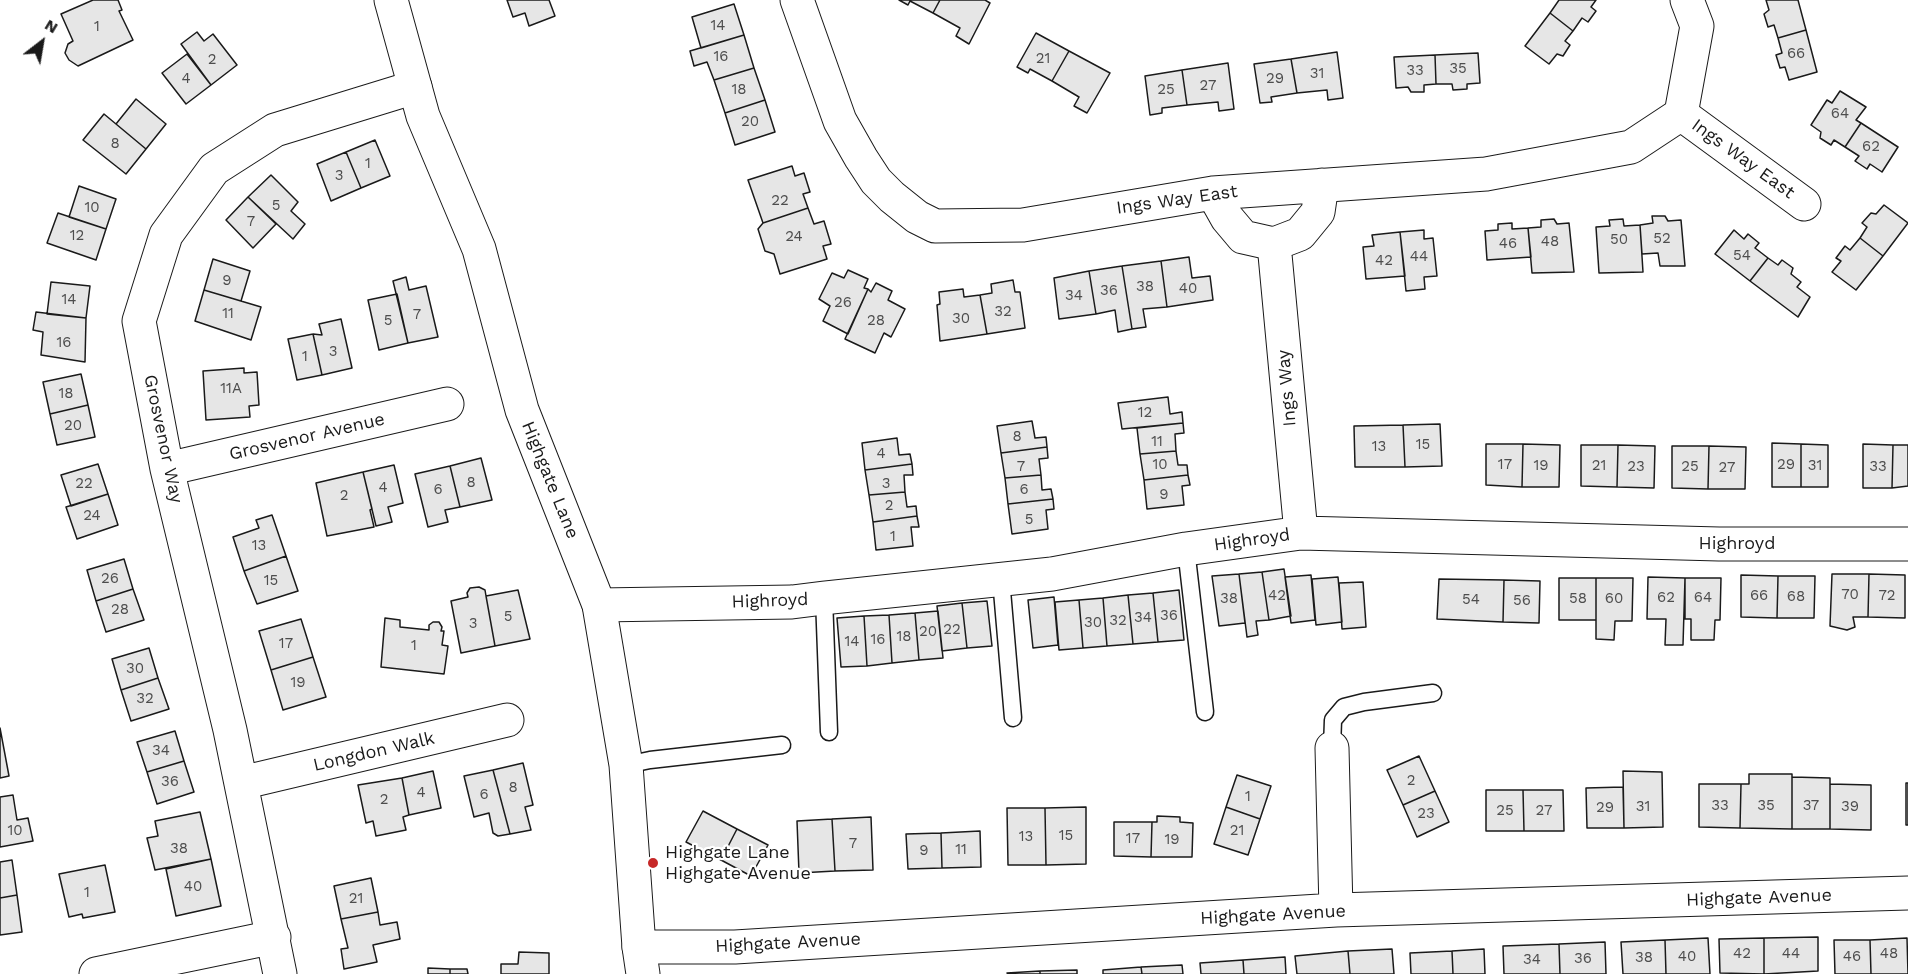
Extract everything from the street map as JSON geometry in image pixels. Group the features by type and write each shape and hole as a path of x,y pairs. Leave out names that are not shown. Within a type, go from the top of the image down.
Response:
{"street":[{"name":"Highgate Lane","path":"391,0 423,116 479,249 522,410 599,605 626,765 641,961"},
{"name":"Ings Way East","path":"797,0 840,121 876,181 916,217 935,226 1023,225 1213,192 1486,174 1631,147 1681,114 1697,27 1687,0"},
{"name":"Grosvenor Way","path":"280,974 241,783 168,469 139,321 166,235 214,169 275,130 415,87"},
{"name":"Ings Way East","path":"1681,114 1804,204"},
{"path":"1213,192 1227,218 1243,237 1274,244 1300,234 1318,212 1322,185"},
{"name":"Ings Way","path":"1274,244 1301,533"},
{"name":"Grosvenor Avenue","path":"168,469 447,404"},
{"name":"Highroyd","path":"599,605 792,602 1053,574 1186,549 1301,533 1719,544 1908,544"},
{"name":"Longdon Walk","path":"241,783 507,720"},
{"path":"1332,748 1336,910"},
{"name":"Highgate Avenue","path":"641,961 747,947 1336,910 1908,893"},
{"path":"96,974 274,937"}],"lane":[{"path":"1186,549 1205,712"},
{"path":"1001,579 1013,718"},
{"path":"824,598 829,732"},
{"path":"1332,748 1333,720 1344,706 1433,693"},
{"path":"626,765 650,760 782,745"}],"building":[{"path":"93,0 118,0 122,10 119,11 133,40 78,66 69,60 65,53 68,44 73,41 61,14"},
{"path":"507,0 549,0 555,16 529,26 525,13 513,17"},
{"path":"899,0 940,0 933,13 910,1 908,5"},
{"path":"940,0 985,0 990,3 969,44 956,36 960,28 933,13"},
{"path":"1559,0 1596,0 1591,7 1596,11 1588,22 1582,18 1573,31 1550,13"},
{"path":"1766,0 1798,0 1806,30 1778,38 1774,25 1768,27 1764,14 1769,10"},
{"path":"734,4 744,35 701,48 692,17"},
{"path":"1550,13 1573,31 1565,41 1570,45 1563,56 1557,54 1549,64 1525,46"},
{"path":"1806,30 1817,72 1789,80 1785,67 1780,68 1776,55 1782,53 1778,38"},
{"path":"197,32 204,41 213,34 237,65 211,85 181,44"},
{"path":"1036,33 1069,51 1052,81 1030,69 1028,73 1017,67"},
{"path":"744,35 754,68 714,80 707,62 694,66 690,51"},
{"path":"1069,51 1110,73 1087,113 1074,106 1079,97 1052,81"},
{"path":"1337,52 1343,98 1328,100 1327,90 1297,93 1291,59"},
{"path":"1478,53 1480,83 1467,84 1467,89 1453,90 1452,84 1436,84 1435,55"},
{"path":"187,54 211,85 186,104 162,73"},
{"path":"1435,55 1436,84 1424,85 1424,92 1411,92 1408,87 1396,88 1394,57"},
{"path":"1291,59 1297,93 1271,97 1272,102 1260,103 1254,64"},
{"path":"1228,63 1234,109 1219,111 1218,102 1187,105 1182,70"},
{"path":"754,68 765,100 725,113 714,80"},
{"path":"1182,70 1187,105 1162,108 1162,113 1150,115 1145,76"},
{"path":"1840,91 1866,107 1856,120 1861,123 1845,147 1834,140 1831,145 1820,138 1821,132 1811,125 1827,100 1832,103"},
{"path":"136,99 166,124 146,149 116,124"},
{"path":"765,100 775,132 735,145 725,113"},
{"path":"104,114 146,149 126,174 83,140"},
{"path":"1861,123 1898,147 1882,172 1870,164 1867,169 1855,161 1859,156 1845,147"},
{"path":"375,140 390,176 361,188 346,152"},
{"path":"346,152 361,188 331,201 317,164"},
{"path":"792,166 795,176 804,173 810,192 803,194 808,208 763,223 748,180"},
{"path":"271,175 298,202 291,211 305,224 293,239 248,197"},
{"path":"79,186 116,199 106,229 69,217"},
{"path":"248,197 276,224 253,248 226,220"},
{"path":"1884,205 1908,223 1883,256 1860,238 1867,227 1862,223 1871,213 1876,214"},
{"path":"808,208 814,224 824,221 831,244 823,246 827,259 780,274 774,254 765,251 758,229 763,223"},
{"path":"58,213 106,229 96,260 47,243"},
{"path":"1652,216 1665,216 1668,221 1681,220 1685,266 1660,266 1658,253 1642,254 1640,225 1653,223"},
{"path":"1554,219 1557,224 1569,223 1574,272 1532,273 1528,228 1541,227 1541,220"},
{"path":"1623,219 1624,226 1640,225 1643,272 1599,273 1596,227 1610,226 1609,220"},
{"path":"1512,223 1512,229 1528,228 1531,257 1487,260 1485,231 1498,230 1498,224"},
{"path":"1424,230 1424,239 1433,238 1437,276 1424,277 1425,289 1406,291 1400,232"},
{"path":"1734,230 1744,239 1748,234 1759,243 1755,248 1768,258 1750,281 1715,254"},
{"path":"1400,232 1405,276 1366,279 1363,247 1374,246 1372,235"},
{"path":"1860,238 1883,256 1856,290 1832,272 1841,261 1836,258 1845,246 1850,250"},
{"path":"1189,257 1192,278 1210,276 1213,300 1167,307 1161,261"},
{"path":"1768,258 1778,265 1782,260 1793,268 1791,274 1801,282 1797,287 1810,297 1798,317 1750,281"},
{"path":"213,259 250,271 241,301 204,290"},
{"path":"1161,261 1167,307 1143,309 1146,327 1132,329 1122,266"},
{"path":"1122,266 1132,329 1118,332 1115,310 1096,314 1089,271"},
{"path":"848,270 868,279 864,288 868,289 848,334 823,321 830,306 819,299 832,273 844,278"},
{"path":"1089,271 1096,314 1059,319 1054,278"},
{"path":"406,277 409,290 426,286 438,337 408,343 393,281"},
{"path":"1013,280 1015,292 1020,292 1025,328 987,334 980,295 992,293 991,284"},
{"path":"51,282 90,286 86,318 47,314"},
{"path":"876,283 892,291 888,300 905,309 891,337 884,333 875,353 845,339 868,289 871,292"},
{"path":"963,289 964,297 980,295 987,334 940,341 937,305 940,304 939,292"},
{"path":"204,290 261,307 251,340 195,321"},
{"path":"397,294 408,343 379,350 368,300"},
{"path":"36,312 86,318 85,362 41,355 43,332 33,330"},
{"path":"341,319 352,368 322,375 313,334 322,335 319,324"},
{"path":"313,334 322,375 297,380 288,339"},
{"path":"244,368 244,373 257,372 259,405 249,406 250,417 206,420 203,371"},
{"path":"81,374 88,405 50,414 43,382"},
{"path":"1168,397 1170,414 1182,412 1183,423 1122,429 1118,403"},
{"path":"88,405 95,437 57,445 50,414"},
{"path":"1032,421 1035,438 1046,437 1047,447 1001,453 997,426"},
{"path":"1183,423 1184,433 1175,434 1176,451 1140,454 1137,428"},
{"path":"1440,424 1442,466 1405,467 1403,425"},
{"path":"1403,425 1405,467 1355,467 1354,426"},
{"path":"897,438 899,455 910,454 912,464 865,470 862,443"},
{"path":"1772,443 1801,444 1801,487 1772,487"},
{"path":"1486,444 1523,444 1522,487 1486,485"},
{"path":"1523,444 1560,445 1559,487 1522,487"},
{"path":"1801,444 1828,445 1828,487 1801,487"},
{"path":"1863,444 1893,445 1892,488 1863,488"},
{"path":"1581,445 1618,445 1617,487 1581,486"},
{"path":"1618,445 1655,446 1654,488 1617,487"},
{"path":"1893,445 1908,445 1908,486 1892,488"},
{"path":"1672,446 1709,446 1708,489 1672,488"},
{"path":"1709,446 1746,447 1745,489 1708,489"},
{"path":"1047,447 1048,458 1039,459 1041,475 1005,478 1001,453"},
{"path":"1176,451 1178,465 1187,465 1188,475 1144,480 1140,454"},
{"path":"481,458 492,500 460,507 450,466"},
{"path":"98,464 108,494 71,506 61,475"},
{"path":"912,464 913,475 904,475 905,492 869,495 865,470"},
{"path":"394,465 403,503 388,507 392,522 376,526 363,472"},
{"path":"450,466 460,507 445,510 448,522 428,527 415,474"},
{"path":"363,472 374,527 327,536 316,483"},
{"path":"1041,475 1042,490 1051,489 1053,499 1008,504 1005,478"},
{"path":"1188,475 1190,485 1182,486 1184,505 1147,509 1144,480"},
{"path":"905,492 907,507 916,506 917,516 873,522 869,495"},
{"path":"108,494 118,525 77,539 66,507"},
{"path":"1053,499 1054,509 1046,510 1048,529 1012,534 1008,504"},
{"path":"272,515 286,556 244,571 233,537 259,528 256,520"},
{"path":"917,516 919,527 911,527 913,546 876,550 873,522"},
{"path":"286,556 298,591 257,604 244,571"},
{"path":"124,559 133,589 96,601 87,570"},
{"path":"1284,569 1291,616 1269,620 1262,572"},
{"path":"1262,572 1269,620 1256,621 1258,635 1247,637 1239,574"},
{"path":"1239,574 1245,623 1219,626 1212,576"},
{"path":"1832,574 1869,574 1868,617 1853,617 1855,627 1847,630 1830,626"},
{"path":"1869,574 1905,575 1905,618 1868,617"},
{"path":"1311,575 1315,620 1291,623 1285,577"},
{"path":"1741,575 1778,576 1777,618 1741,617"},
{"path":"1778,576 1815,576 1814,618 1777,618"},
{"path":"1338,577 1342,622 1316,625 1312,579"},
{"path":"1648,577 1685,578 1683,645 1665,645 1666,619 1647,619"},
{"path":"1559,578 1596,578 1596,620 1559,620"},
{"path":"1596,578 1633,578 1632,621 1615,621 1614,640 1596,639"},
{"path":"1685,578 1721,578 1720,620 1715,620 1714,640 1691,640 1691,619 1685,619"},
{"path":"1439,579 1504,580 1503,622 1437,619"},
{"path":"1504,580 1540,581 1539,623 1503,622"},
{"path":"1363,582 1366,627 1342,629 1339,583"},
{"path":"479,587 485,590 495,646 461,653 451,601 468,597 467,593 470,588"},
{"path":"133,589 144,620 106,632 96,601"},
{"path":"518,590 530,639 495,646 486,596"},
{"path":"1179,590 1184,640 1158,642 1153,593"},
{"path":"1153,593 1158,642 1133,644 1128,595"},
{"path":"1128,595 1133,644 1107,646 1103,598"},
{"path":"1054,597 1058,645 1033,648 1028,600"},
{"path":"1103,598 1107,646 1083,648 1079,600"},
{"path":"1079,600 1083,648 1059,650 1055,602"},
{"path":"987,601 992,646 967,648 962,603"},
{"path":"962,603 967,648 942,651 937,606"},
{"path":"938,611 943,658 919,660 915,613"},
{"path":"915,613 919,660 892,663 889,615"},
{"path":"889,615 892,663 867,666 864,616"},
{"path":"864,616 867,666 841,667 837,618"},
{"path":"385,618 400,620 400,627 429,630 429,625 439,622 442,627 441,631 444,631 442,645 448,646 444,674 381,667"},
{"path":"301,619 313,657 271,670 259,631"},
{"path":"149,648 158,678 121,690 112,659"},
{"path":"313,657 326,697 283,710 271,670"},
{"path":"158,678 169,709 131,721 121,690"},
{"path":"0,728 9,776 0,778"},
{"path":"175,731 184,761 147,772 137,742"},
{"path":"1419,756 1435,791 1403,805 1387,770"},
{"path":"184,761 194,792 157,804 147,772"},
{"path":"523,763 533,805 525,807 531,830 510,834 493,770"},
{"path":"493,770 510,834 498,836 493,833 489,813 474,817 464,776"},
{"path":"433,771 441,808 409,815 402,778"},
{"path":"1623,771 1662,772 1663,827 1624,828"},
{"path":"1749,774 1792,774 1792,829 1740,828 1741,784 1749,784"},
{"path":"1237,775 1271,786 1260,819 1226,807"},
{"path":"1792,777 1830,778 1830,829 1792,829"},
{"path":"402,778 409,815 403,817 406,830 376,836 373,821 366,823 358,785"},
{"path":"1906,783 1908,783 1908,825 1906,825"},
{"path":"1699,784 1741,784 1740,828 1699,827"},
{"path":"1830,784 1871,785 1871,830 1830,829"},
{"path":"1623,787 1624,828 1587,828 1586,788"},
{"path":"1486,790 1523,790 1524,831 1486,831"},
{"path":"1523,790 1563,790 1564,831 1524,831"},
{"path":"1435,791 1449,822 1417,837 1403,805"},
{"path":"13,795 17,820 28,818 33,841 0,847 0,797"},
{"path":"1086,807 1086,864 1046,865 1045,808"},
{"path":"1226,807 1260,819 1248,855 1214,844"},
{"path":"1007,808 1045,808 1046,865 1008,865"},
{"path":"703,811 737,829 721,860 686,842"},
{"path":"200,812 211,859 155,870 147,838 158,836 155,821"},
{"path":"1157,816 1180,817 1180,822 1193,823 1192,857 1151,857 1152,822 1157,822"},
{"path":"871,817 873,870 835,871 832,819"},
{"path":"832,819 835,871 799,873 797,821"},
{"path":"1114,822 1152,822 1151,857 1114,856"},
{"path":"737,829 768,845 751,876 721,860"},
{"path":"980,831 981,867 942,868 941,833"},
{"path":"941,833 942,868 908,869 906,834"},
{"path":"211,859 221,906 176,916 166,869"},
{"path":"12,860 17,895 0,898 0,862"},
{"path":"105,865 115,912 83,918 82,914 69,917 59,874"},
{"path":"371,878 378,912 341,919 334,886"},
{"path":"17,895 22,932 0,935 0,898"},
{"path":"378,912 380,925 397,922 400,939 373,945 377,962 344,969 341,949 348,948 341,919"},
{"path":"1818,937 1818,971 1764,974 1764,938"},
{"path":"1708,938 1710,974 1666,974 1665,940"},
{"path":"1764,938 1764,974 1720,973 1719,939"},
{"path":"1907,938 1908,974 1871,974 1870,940"},
{"path":"1665,940 1666,974 1623,974 1621,942"},
{"path":"1834,940 1870,940 1871,974 1835,974"},
{"path":"1605,942 1606,974 1560,974 1559,944"},
{"path":"1559,944 1560,974 1504,974 1503,946"},
{"path":"1392,949 1394,974 1350,974 1348,951"},
{"path":"1484,949 1485,974 1453,974 1452,951"},
{"path":"1348,951 1350,974 1297,974 1295,956"},
{"path":"1452,951 1453,974 1411,974 1410,953"},
{"path":"519,952 549,953 549,974 501,974 501,964 518,964"},
{"path":"1285,957 1286,974 1244,974 1243,960"},
{"path":"1243,960 1244,974 1201,974 1200,963"},
{"path":"1182,965 1183,974 1142,974 1141,967"},
{"path":"1141,967 1142,974 1103,974 1103,970"},
{"path":"428,968 450,969 450,974 428,974"},
{"path":"450,969 467,969 468,974 450,974"},
{"path":"1077,970 1077,974 1040,974 1040,971"},
{"path":"1040,971 1040,974 1007,973"}],"place":[{"name":"Highgate Lane Highgate Avenue","path":"653,863"}]}
